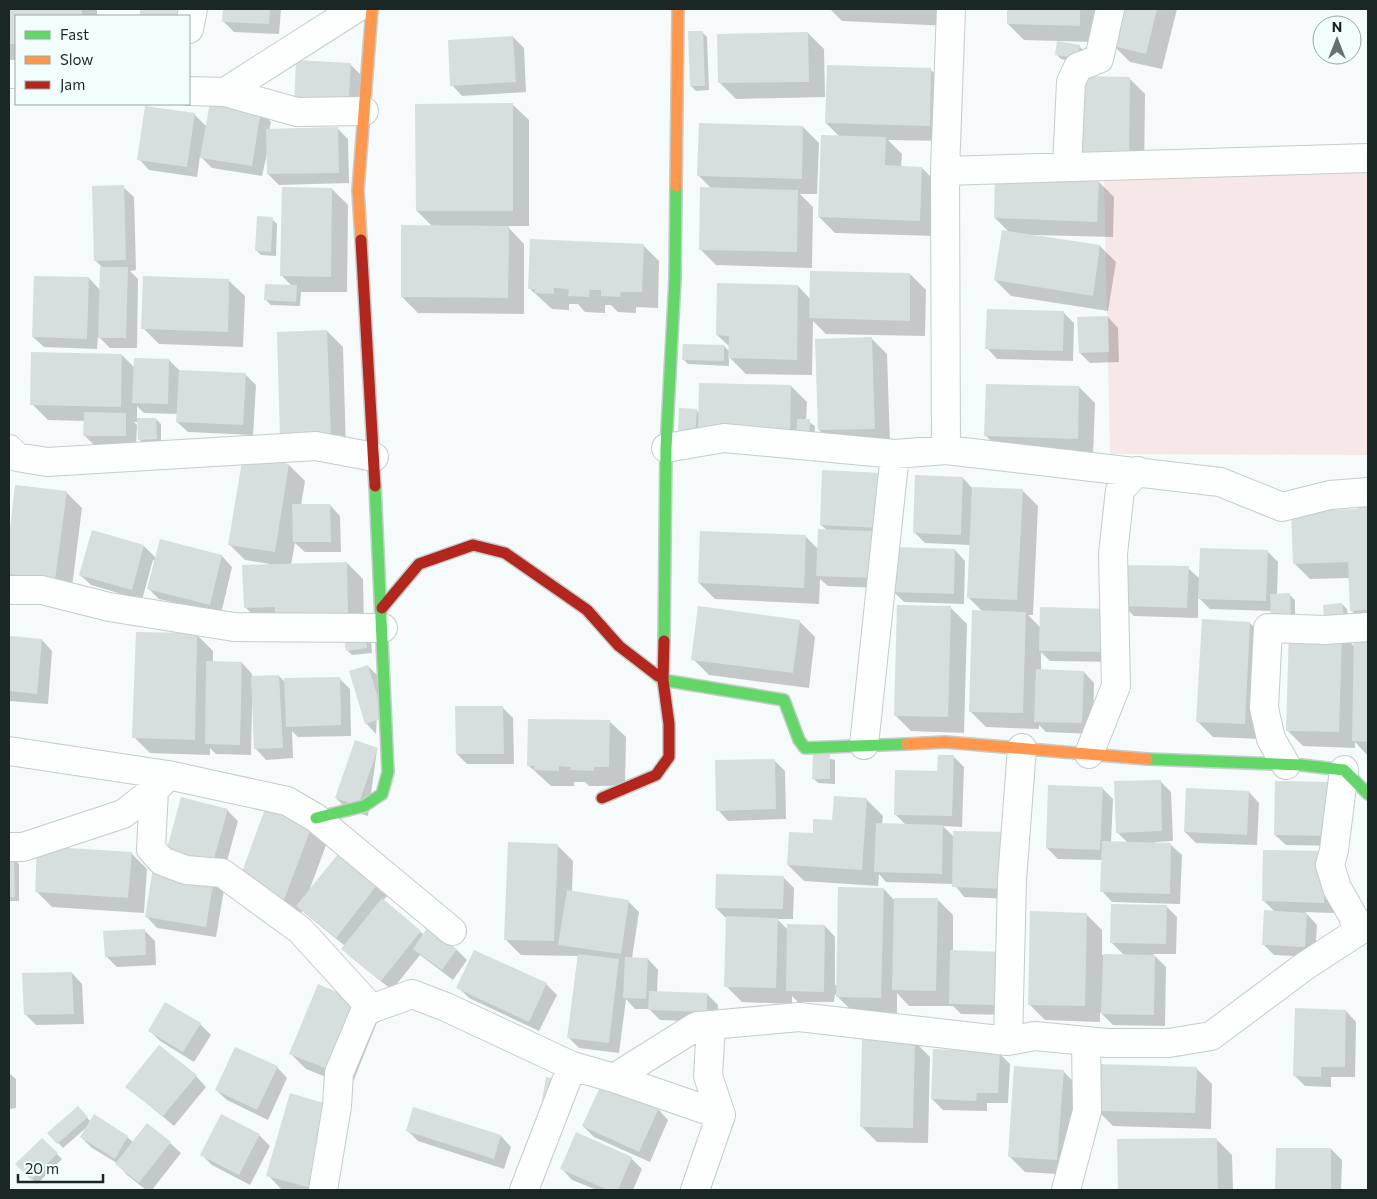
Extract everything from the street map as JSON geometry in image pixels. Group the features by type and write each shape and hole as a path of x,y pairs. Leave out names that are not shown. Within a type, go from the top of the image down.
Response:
{"street":[{"path":"190,24 193,9"},
{"path":"225,92 355,9"},
{"path":"316,818 364,806 382,794 388,772 383,618 358,190 372,9"},
{"path":"602,798 656,775 669,757 669,724 663,680 666,448 675,279 678,9"},
{"path":"946,450 945,171 952,9"},
{"path":"1067,167 1071,82 1078,67 1099,59 1110,9"},
{"path":"190,91 225,92 297,112 364,111"},
{"path":"945,171 1368,158"},
{"path":"666,448 724,438 895,454 946,450 1220,482 1282,507 1330,495 1368,492"},
{"path":"9,450 17,456 47,462 316,446 374,456"},
{"path":"864,745 895,454"},
{"path":"1089,754 1116,686 1114,554 1120,490 1138,471"},
{"path":"383,618 419,564 472,545 504,553 587,610 619,646 663,680 784,700 799,740 804,748 945,742 1175,761 1286,765 1344,770 1368,794"},
{"path":"9,590 42,590 109,608 234,627 383,618"},
{"path":"1286,765 1271,739 1264,708 1268,628 1325,630 1368,627"},
{"path":"1008,1041 1012,880 1022,748"},
{"path":"9,751 161,783 287,801 316,818 452,932"},
{"path":"614,1078 697,1026 799,1017 1008,1041 1035,1036 1086,1041 1168,1043 1211,1036 1305,966 1363,928 1353,916 1337,888 1330,865 1334,850 1344,770"},
{"path":"9,847 23,847 123,814 161,783"},
{"path":"161,783 151,849 162,861 186,870 222,874 300,930 372,1009"},
{"path":"323,1190 337,1106 339,1074 365,1011 412,994 446,1007 572,1066 614,1078 721,1115"},
{"path":"695,1190 721,1115 708,1076 711,1025"},
{"path":"1066,1190 1087,1111 1086,1041"},
{"path":"524,1190 572,1066"}],"shaded area":[{"path":"1368,170 1368,455 1110,454 1104,178"}],"building":[{"path":"9,9 82,9 82,15 15,15 15,44 9,44"},
{"path":"140,9 187,9 186,15 140,15"},
{"path":"223,9 270,9 269,24 222,22"},
{"path":"1007,9 1080,9 1080,26 1007,24"},
{"path":"1122,9 1157,9 1146,54 1113,46"},
{"path":"688,31 703,31 705,86 690,86"},
{"path":"808,32 809,82 718,83 717,34"},
{"path":"513,36 516,82 450,86 448,40"},
{"path":"1057,41 1080,45 1077,58 1055,55"},
{"path":"296,60 351,63 348,111 294,109"},
{"path":"827,65 931,68 930,126 825,123"},
{"path":"1082,76 1130,77 1129,164 1081,163"},
{"path":"210,102 261,110 252,166 200,158"},
{"path":"513,103 513,211 416,211 415,104"},
{"path":"145,106 195,113 187,167 137,160"},
{"path":"699,123 803,126 802,179 697,176"},
{"path":"338,127 339,173 267,174 266,129"},
{"path":"821,135 886,137 885,165 922,167 920,221 818,217"},
{"path":"995,177 1099,180 1097,222 994,218"},
{"path":"124,185 126,260 94,261 92,186"},
{"path":"282,187 332,188 331,277 280,276"},
{"path":"700,187 798,190 797,252 699,250"},
{"path":"257,216 273,217 271,252 255,251"},
{"path":"401,225 509,226 508,298 401,297"},
{"path":"1002,230 1100,245 1093,296 994,280"},
{"path":"530,239 644,244 642,292 621,292 620,297 601,296 601,290 590,290 589,297 568,296 569,289 554,288 554,294 535,293 535,289 528,289"},
{"path":"100,267 128,267 126,338 98,338"},
{"path":"810,271 910,273 910,321 809,318"},
{"path":"34,276 89,277 87,339 32,337"},
{"path":"143,276 229,279 228,332 141,329"},
{"path":"717,283 798,285 797,360 728,358 729,336 716,335"},
{"path":"265,284 297,285 296,302 264,300"},
{"path":"987,309 1064,311 1063,351 985,349"},
{"path":"1108,316 1109,352 1079,353 1077,317"},
{"path":"327,330 331,436 280,437 277,332"},
{"path":"872,337 875,429 818,430 815,339"},
{"path":"683,344 724,345 724,361 682,360"},
{"path":"31,352 122,354 121,407 30,405"},
{"path":"134,358 169,359 168,404 132,403"},
{"path":"179,370 246,373 243,425 176,422"},
{"path":"699,383 791,385 790,432 698,431"},
{"path":"986,384 1079,386 1078,439 984,436"},
{"path":"679,408 697,409 695,435 678,434"},
{"path":"84,412 126,413 126,436 83,436"},
{"path":"137,418 156,418 157,439 138,440"},
{"path":"797,419 810,419 809,442 796,441"},
{"path":"243,456 289,464 275,552 228,545"},
{"path":"822,470 882,473 879,528 820,525"},
{"path":"915,475 963,477 961,535 913,533"},
{"path":"15,485 67,491 55,580 9,574 9,538"},
{"path":"972,487 1023,489 1017,600 967,598"},
{"path":"1358,499 1368,499 1368,610 1350,611 1348,562 1293,564 1291,511 1358,509"},
{"path":"292,504 330,504 331,542 293,542"},
{"path":"818,529 872,531 870,578 816,576"},
{"path":"92,530 144,545 132,590 79,575"},
{"path":"700,531 806,535 804,588 698,583"},
{"path":"160,539 222,555 210,605 147,589"},
{"path":"893,547 955,549 954,594 892,592"},
{"path":"1200,548 1268,550 1266,601 1198,599"},
{"path":"347,562 348,614 275,615 275,607 244,608 242,565"},
{"path":"1124,565 1189,566 1187,608 1122,606"},
{"path":"1290,593 1291,620 1271,621 1270,594"},
{"path":"1342,603 1345,625 1325,627 1323,605"},
{"path":"897,605 951,606 948,717 894,716"},
{"path":"698,606 800,620 793,673 691,660"},
{"path":"1040,607 1109,609 1109,652 1039,651"},
{"path":"972,610 1026,612 1023,713 969,712"},
{"path":"1202,619 1250,622 1245,724 1196,722"},
{"path":"1354,628 1368,628 1368,742 1352,741"},
{"path":"1289,631 1342,632 1339,732 1286,731"},
{"path":"136,632 197,633 195,740 132,738"},
{"path":"366,634 367,648 346,651 344,637"},
{"path":"9,636 42,639 37,694 9,691"},
{"path":"206,661 242,662 240,745 205,744"},
{"path":"368,665 384,718 365,724 349,671"},
{"path":"1036,669 1084,671 1082,723 1034,722"},
{"path":"279,675 283,748 254,749 251,676"},
{"path":"340,677 341,725 286,727 284,678"},
{"path":"455,706 503,706 504,754 456,754"},
{"path":"528,719 610,720 609,767 594,767 594,771 571,770 571,767 559,766 559,771 534,770 534,766 527,766"},
{"path":"355,740 378,748 358,806 335,798"},
{"path":"813,754 830,754 830,779 812,779"},
{"path":"938,755 954,755 952,816 894,815 895,770 937,771"},
{"path":"775,759 776,809 716,811 715,760"},
{"path":"1161,780 1162,831 1116,833 1114,781"},
{"path":"1275,781 1332,782 1331,836 1274,835"},
{"path":"1048,785 1103,787 1100,850 1046,848"},
{"path":"1186,788 1249,791 1247,835 1184,832"},
{"path":"834,796 867,798 862,870 787,865 789,832 813,833 813,819 832,820"},
{"path":"181,797 228,809 211,869 165,856"},
{"path":"266,806 313,823 284,900 238,883"},
{"path":"876,823 943,825 942,874 874,872"},
{"path":"953,831 1007,832 1005,889 952,887"},
{"path":"1102,841 1171,843 1170,894 1100,892"},
{"path":"508,842 558,844 554,941 504,940"},
{"path":"37,846 132,852 128,898 35,892"},
{"path":"1263,850 1325,851 1324,903 1262,901"},
{"path":"338,854 377,885 336,938 296,906"},
{"path":"9,858 14,858 15,897 9,897"},
{"path":"153,868 214,878 206,927 145,917"},
{"path":"716,874 784,876 783,909 715,908"},
{"path":"838,887 884,888 881,998 836,997"},
{"path":"567,890 629,900 621,954 558,945"},
{"path":"382,898 421,931 381,981 341,949"},
{"path":"894,898 938,898 936,991 892,990"},
{"path":"1111,904 1167,905 1166,944 1110,943"},
{"path":"1264,910 1307,913 1305,947 1262,945"},
{"path":"1030,911 1087,913 1085,1006 1028,1005"},
{"path":"726,916 778,918 776,988 724,987"},
{"path":"787,924 825,925 824,992 786,991"},
{"path":"427,928 457,949 442,970 413,949"},
{"path":"145,929 146,955 105,957 103,931"},
{"path":"474,950 547,983 529,1022 456,988"},
{"path":"950,950 1002,952 1000,1005 949,1004"},
{"path":"578,954 619,959 609,1043 567,1038"},
{"path":"1103,954 1155,955 1154,1015 1101,1014"},
{"path":"625,957 648,958 646,999 623,998"},
{"path":"72,972 74,1014 24,1015 22,973"},
{"path":"318,984 363,1003 335,1072 289,1054"},
{"path":"649,991 707,993 707,1012 648,1010"},
{"path":"165,1002 201,1023 183,1052 148,1031"},
{"path":"1295,1008 1346,1010 1345,1067 1321,1067 1321,1077 1293,1076"},
{"path":"862,1039 915,1040 913,1128 860,1127"},
{"path":"159,1045 197,1075 163,1116 125,1087"},
{"path":"235,1047 278,1066 257,1110 215,1090"},
{"path":"933,1049 1000,1052 998,1093 977,1093 976,1101 931,1099"},
{"path":"1097,1064 1197,1067 1195,1113 1096,1111"},
{"path":"1014,1066 1064,1070 1057,1160 1008,1157"},
{"path":"546,1077 561,1080 556,1104 542,1101"},
{"path":"602,1083 659,1108 639,1152 582,1126"},
{"path":"290,1093 334,1106 311,1188 266,1176"},
{"path":"78,1106 88,1117 57,1144 47,1133"},
{"path":"413,1107 501,1135 494,1159 406,1131"},
{"path":"94,1114 128,1136 115,1159 80,1137"},
{"path":"221,1114 260,1134 239,1175 200,1155"},
{"path":"147,1123 171,1142 139,1183 115,1164"},
{"path":"576,1132 632,1157 618,1190 608,1190 560,1169"},
{"path":"42,1138 58,1153 31,1180 15,1164"},
{"path":"1217,1138 1218,1190 1118,1190 1117,1139"},
{"path":"1276,1148 1331,1148 1331,1190 1275,1190"}],"traffic: fast":[{"path":"664,641 666,448 675,279 676,186"},
{"path":"316,818 364,806 382,794 388,772 375,486"},
{"path":"658,676 663,680 784,700 799,740 805,748 907,744"},
{"path":"1147,759 1301,765 1344,770 1368,794"}],"traffic: slow":[{"path":"361,240 358,190 372,9"},
{"path":"676,186 678,9"},
{"path":"907,744 945,742 1147,759"}],"traffic: jam":[{"path":"361,240 375,486"},
{"path":"382,608 419,564 473,545 505,553 587,610 619,646 658,676"},
{"path":"602,798 656,775 669,757 669,724 663,680 664,641"}]}
